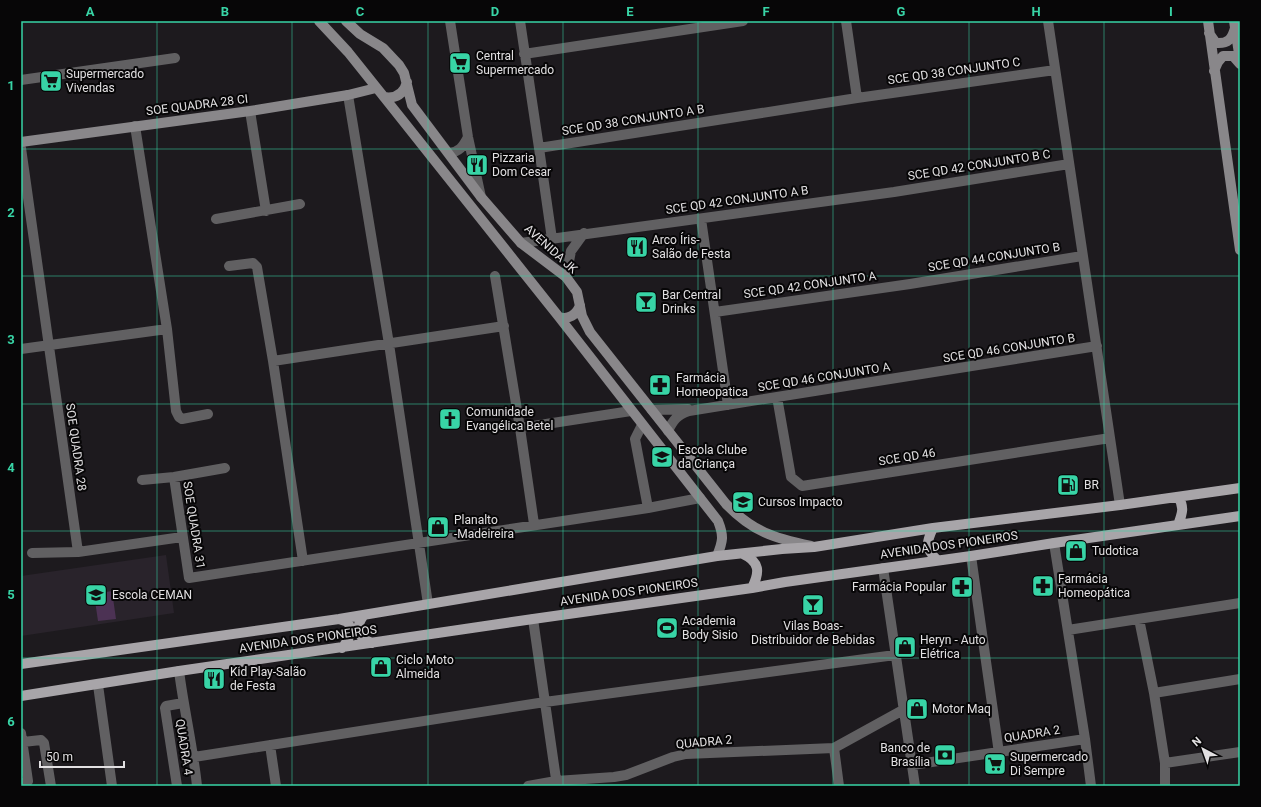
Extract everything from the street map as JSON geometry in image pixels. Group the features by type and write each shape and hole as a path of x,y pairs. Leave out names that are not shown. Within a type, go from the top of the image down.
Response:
{"main road":[{"path":"319,21 348,52 559,316 631,411 718,521 721,529 722,544 718,556"},
{"name":"AVENIDA JK","path":"346,21 360,34 383,48 392,56 404,73 412,105 482,197 521,243 566,277 577,292 582,316 590,332 726,504 736,515 749,525 767,534 814,547"},
{"path":"1208,21 1240,250"},
{"path":"1209,33 1216,43 1224,43 1233,37 1234,25"},
{"path":"1234,25 1240,60"},
{"path":"1214,71 1218,62 1223,56 1233,56 1240,64"},
{"path":"384,97 390,98 398,96 404,90 407,82"},
{"name":"SOE QUADRA 28 CI","path":"21,142 250,111 348,95 376,88"},
{"path":"559,316 564,318 571,316 578,310 580,305"},
{"name":"AVENIDA DOS PIONEIROS","path":"21,664 339,619 718,556 814,547 933,528 1120,505 1240,488"},
{"path":"1178,497 1182,502 1183,512 1178,525"},
{"name":"AVENIDA DOS PIONEIROS","path":"21,696 533,618 752,588 1240,516"},
{"path":"933,528 927,542 930,553 937,560"},
{"path":"743,554 751,558 758,569 752,588"},
{"path":"364,615 358,629 363,639 372,643"},
{"path":"339,619 348,622 350,629 349,639 342,648"}],"street":[{"path":"450,21 468,138 482,197"},
{"path":"520,21 552,238"},
{"path":"524,54 743,21"},
{"path":"846,21 857,98"},
{"path":"1048,21 1120,505"},
{"path":"21,80 175,58"},
{"name":"SCE QD 38 CONJUNTO C","path":"857,98 1055,70"},
{"path":"348,95 389,344 428,604"},
{"name":"SCE QD 38 CONJUNTO A B","path":"539,148 857,98"},
{"path":"250,111 266,211"},
{"path":"135,126 167,329 176,411 182,419 208,414"},
{"path":"448,153 456,153 464,146 468,138"},
{"name":"SOE QUADRA 28","path":"21,148 78,552"},
{"name":"SCE QD 42 CONJUNTO B C","path":"894,192 1069,164"},
{"name":"SCE QD 42 CONJUNTO A B","path":"521,243 584,233 701,219 894,192"},
{"path":"216,219 300,204"},
{"path":"701,219 728,405"},
{"path":"566,277 571,251 584,233"},
{"name":"SCE QD 44 CONJUNTO B","path":"910,284 1082,256"},
{"path":"229,266 253,263 257,267 303,561 534,524 648,508 700,498"},
{"path":"496,276 534,524"},
{"name":"SCE QD 42 CONJUNTO A","path":"715,312 910,284"},
{"path":"273,362 504,326"},
{"path":"21,349 167,329"},
{"name":"SCE QD 46 CONJUNTO B","path":"925,374 1097,346"},
{"name":"SCE QD 46 CONJUNTO A","path":"668,431 672,422 681,414 702,409 925,374"},
{"name":"SCE QD 46","path":"777,397 791,477 802,486 1110,438"},
{"name":"SCE QD 46 CONJUNTO A","path":"652,410 702,409"},
{"path":"520,428 631,411"},
{"path":"642,425 635,439 648,508"},
{"path":"142,480 174,477 225,468"},
{"name":"SOE QUADRA 31","path":"174,477 189,578 303,561"},
{"path":"32,553 78,552 182,537"},
{"path":"1054,543 1085,739 1090,786"},
{"path":"971,556 999,752"},
{"path":"882,568 915,786"},
{"path":"1068,630 1240,603"},
{"path":"528,786 557,783 533,618"},
{"path":"1139,619 1154,693 1165,763 1165,786"},
{"path":"194,757 545,702 895,655"},
{"path":"179,671 183,703 194,757 197,786"},
{"path":"1154,693 1240,679"},
{"path":"98,685 112,786"},
{"name":"QUADRA 4","path":"177,786 165,708 166,706 183,703"},
{"path":"839,786 834,748 903,710"},
{"path":"26,783 22,738 41,740 44,743 51,786"},
{"name":"QUADRA 2","path":"912,765 1085,739"},
{"path":"270,745 276,786"},
{"name":"QUADRA 2","path":"557,783 626,775 673,757 686,754 834,748"},
{"path":"1165,763 1240,752"}],"shaded area":[{"name":"Escola CEMAN","path":"166,555 174,613 21,636 21,576"},
{"path":"112,591 116,619 98,621 94,594"}],"place":[{"name":"Central Supermercado","path":"460,63"},
{"name":"Supermercado Vivendas","path":"51,81"},
{"name":"Pizzaria Dom Cesar","path":"477,165"},
{"name":"Arco Íris- Salão de Festa","path":"637,247"},
{"name":"Bar Central Drinks","path":"646,302"},
{"name":"Farmácia Homeopatica","path":"660,385"},
{"name":"Comunidade Evangélica Betel","path":"450,419"},
{"name":"Escola Clube da Criança","path":"662,457"},
{"name":"BR","path":"1068,485"},
{"name":"Cursos Impacto","path":"743,502"},
{"name":"Planalto -Madeireira","path":"438,527"},
{"name":"Tudotica","path":"1076,551"},
{"name":"Farmácia Homeopática","path":"1043,586"},
{"name":"Farmácia Popular","path":"962,587"},
{"name":"Escola CEMAN","path":"96,595"},
{"name":"Vilas Boas- Distribuidor de Bebidas","path":"813,605"},
{"name":"Academia Body Sisio","path":"667,628"},
{"name":"Heryn - Auto Elétrica","path":"905,647"},
{"name":"Ciclo Moto Almeida","path":"381,667"},
{"name":"Kid Play-Salão de Festa","path":"214,679"},
{"name":"Motor Maq","path":"917,709"},
{"name":"Banco de Brasília","path":"945,755"},
{"name":"Supermercado Di Sempre","path":"995,764"}]}
